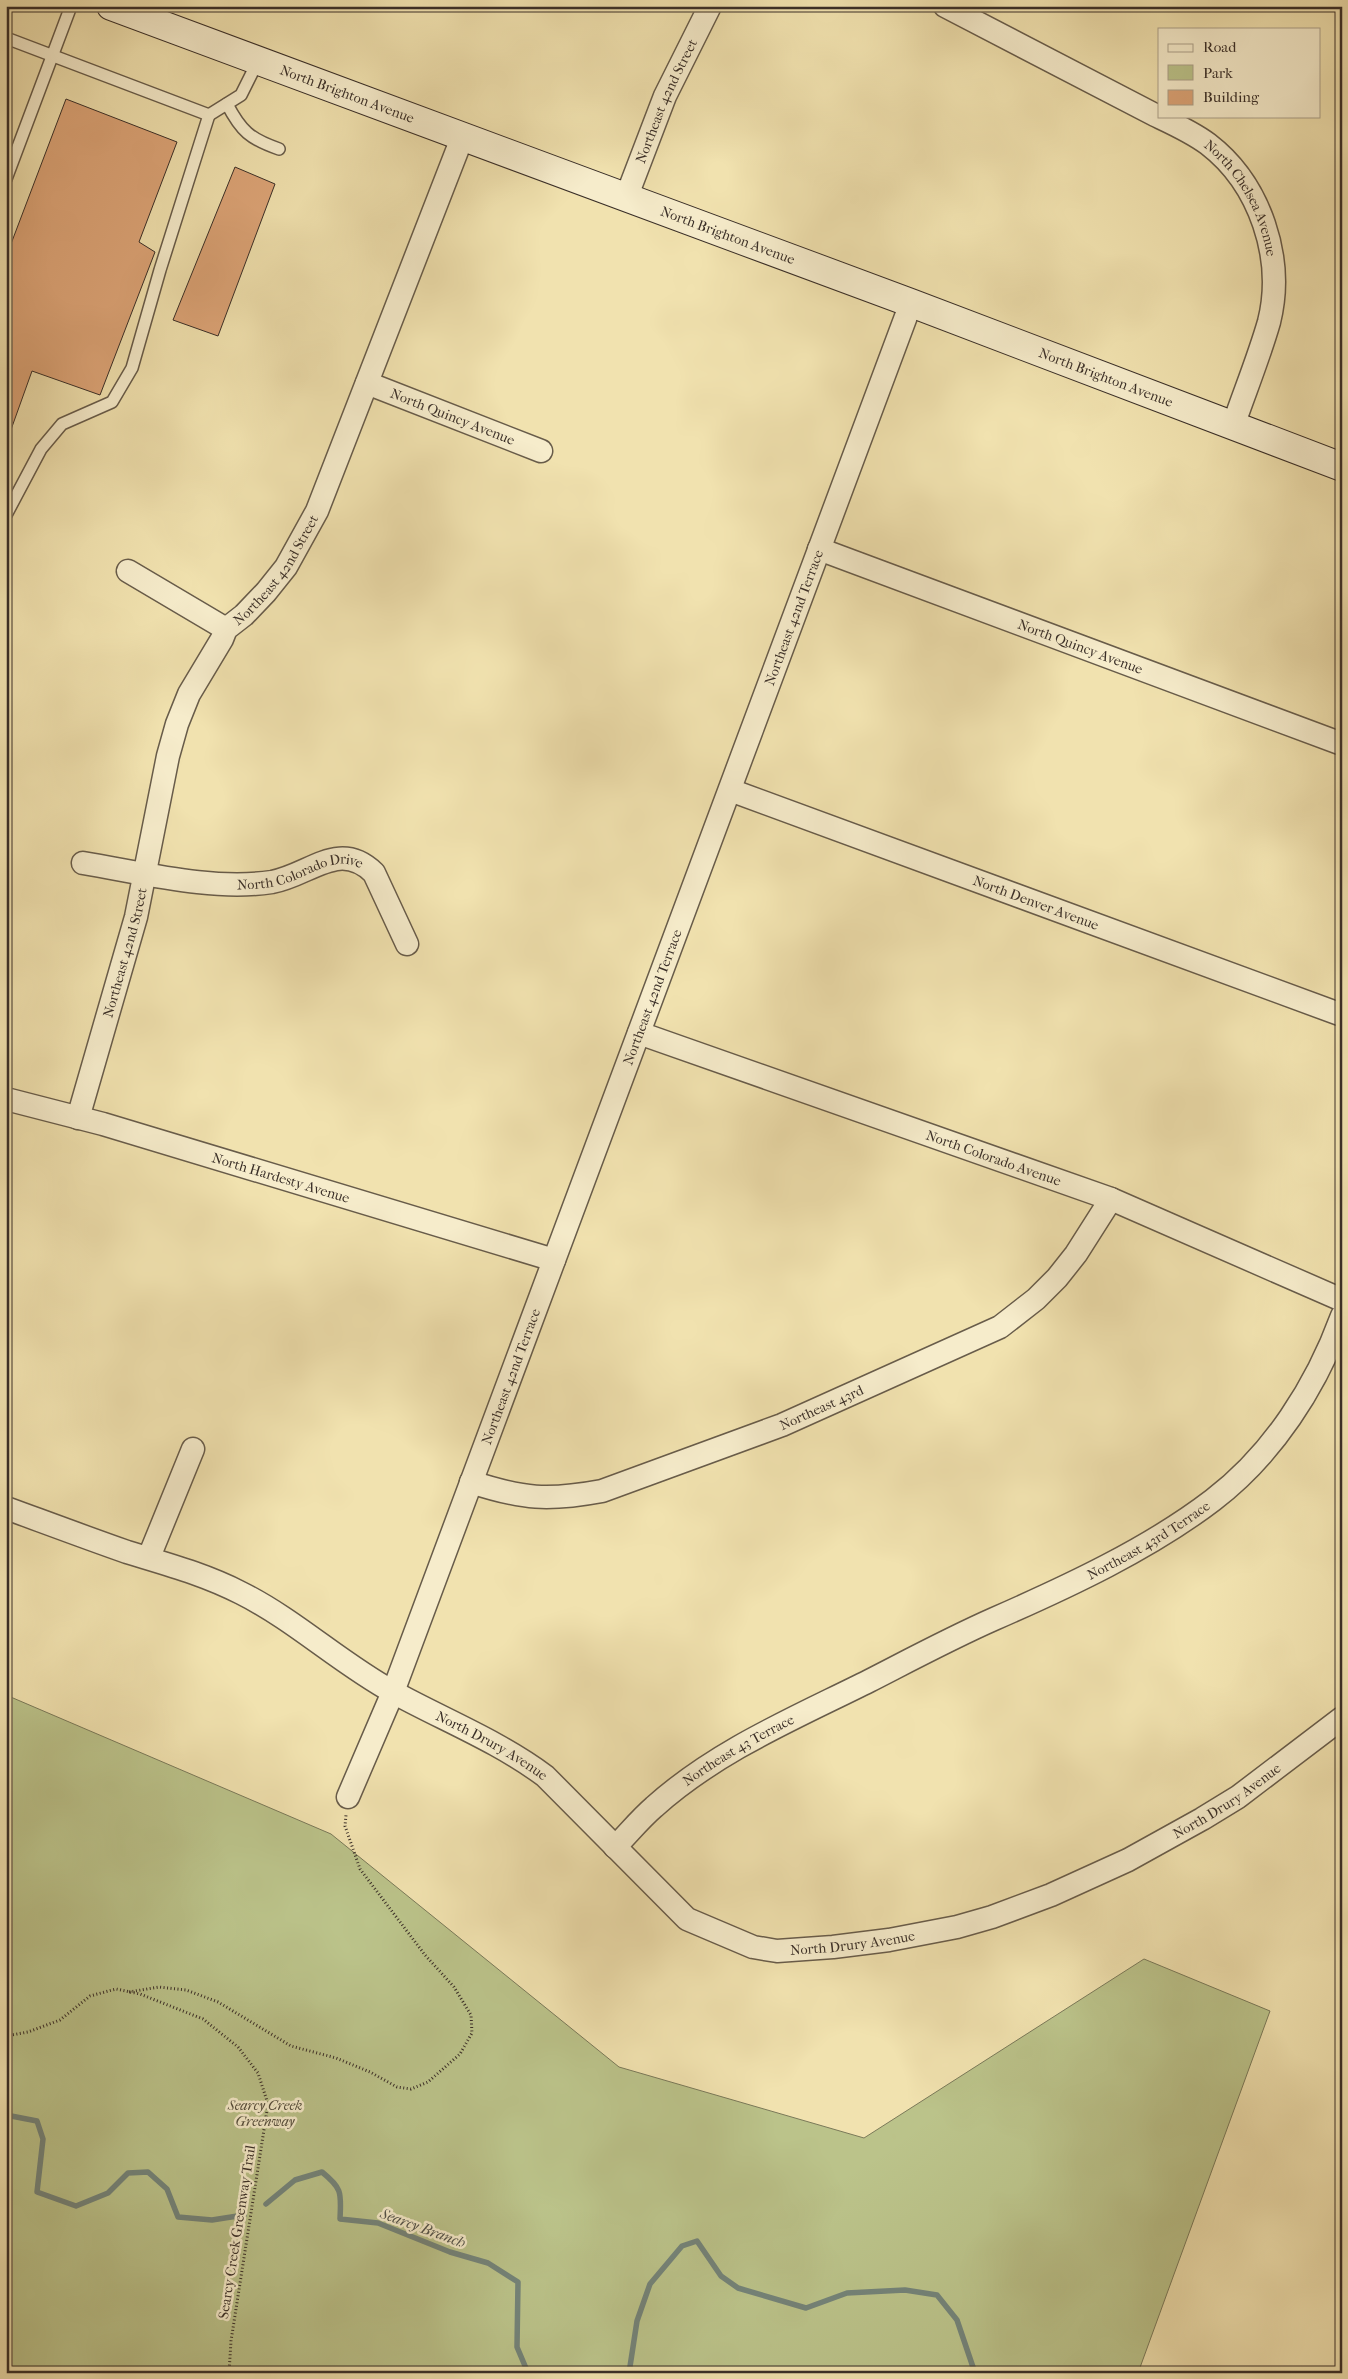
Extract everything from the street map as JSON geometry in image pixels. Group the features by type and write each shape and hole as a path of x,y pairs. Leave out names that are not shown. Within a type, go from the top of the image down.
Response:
{"main road":[{"name":"North Brighton Avenue","path":"115,7 462,138 911,303 1342,467"}],"street":[{"name":"Northeast 42nd Street","path":"626,198 665,96 710,6"},
{"name":"North Chelsea Avenue","path":"945,6 1158,116"},
{"name":"North Chelsea Avenue","path":"1162,118 1184,128 1209,145 1231,166 1249,190 1262,217 1270,246 1273,291 1269,321 1233,426"},
{"name":"Northeast 42nd Street","path":"78,1118 136,917 168,756 177,724 189,694 222,639 226,628 244,615 266,592 303,540 317,511 462,138"},
{"name":"Northeast 42nd Terrace","path":"393,1692 911,303"},
{"name":"North Quincy Avenue","path":"367,383 541,451"},
{"name":"North Quincy Avenue","path":"820,549 1342,744"},
{"path":"128,571 226,628"},
{"name":"North Denver Avenue","path":"730,790 1342,1015"},
{"name":"North Colorado Drive","path":"83,863 226,886 252,885 294,875 341,857 353,859 364,864 374,873 406,944"},
{"name":"North Colorado Avenue","path":"639,1033 1111,1199 1342,1300"},
{"name":"North Hardesty Avenue","path":"6,1099 78,1118 554,1260"},
{"name":"Northeast 43rd","path":"471,1482 515,1496 544,1498 602,1491 782,1425 1000,1327 1036,1299 1057,1278 1076,1254 1111,1199"},
{"name":"Northeast 43rd Terrace","path":"876,1677 993,1619 1081,1580 1148,1542 1213,1501 1264,1451 1290,1418 1313,1382 1332,1343 1342,1316"},
{"path":"149,1557 192,1449"},
{"name":"North Drury Avenue","path":"6,1508 196,1572 242,1593 285,1618 361,1672 393,1692 500,1746 530,1765 545,1776 687,1919 753,1947 776,1951 889,1940 957,1927 992,1917 1051,1895 1128,1860 1238,1797 1342,1718"},
{"name":"Northeast 43 Terrace","path":"615,1847 654,1807 699,1772 752,1739 876,1677"},
{"path":"348,1797 393,1692"}],"lane":[{"path":"6,179 71,6"},
{"path":"6,38 209,115"},
{"path":"6,515 40,449 62,424 112,402 132,368 160,270 209,115 241,95 258,61"},
{"path":"227,104 240,127 257,141 279,149"}],"path":[{"name":"Searcy Creek Greenway Trail","path":"129,1992 159,1987 186,1990 218,2002 291,2046 336,2058 370,2072 397,2087 411,2088 428,2082 460,2054 472,2033 471,2016 454,1987 425,1955 360,1870 345,1826 348,1797"},
{"name":"Searcy Creek Greenway Trail","path":"6,2036 28,2032 60,2020 90,1996 116,1989 203,2019 238,2047 258,2073 268,2104 231,2341 229,2373"}],"green space":[{"name":"Searcy Creek Greenway","path":"6,1695 331,1834 619,2067 864,2138 1144,1959 1270,2011 1138,2373 6,2373 6,2246 10,2237 6,2235"}],"building":[{"path":"66,99 177,142 139,242 155,252 100,395 32,371 8,438 6,438 6,257"},
{"path":"235,167 275,184 218,336 173,320"}],"waterway":[{"name":"Searcy Branch","path":"6,2115 37,2121 43,2139 37,2192 76,2206 108,2193 128,2173 148,2172 167,2189 178,2217 212,2220 244,2215"},
{"name":"Searcy Branch","path":"266,2204 295,2180 322,2172 334,2183 339,2192 341,2203 340,2219 378,2223 450,2252 488,2263 518,2282 517,2347 528,2373"},
{"name":"Searcy Branch","path":"629,2373 637,2321 650,2284 682,2246 697,2241 721,2276 738,2288 806,2308 847,2293 905,2290 937,2295 957,2320 975,2373"}]}
